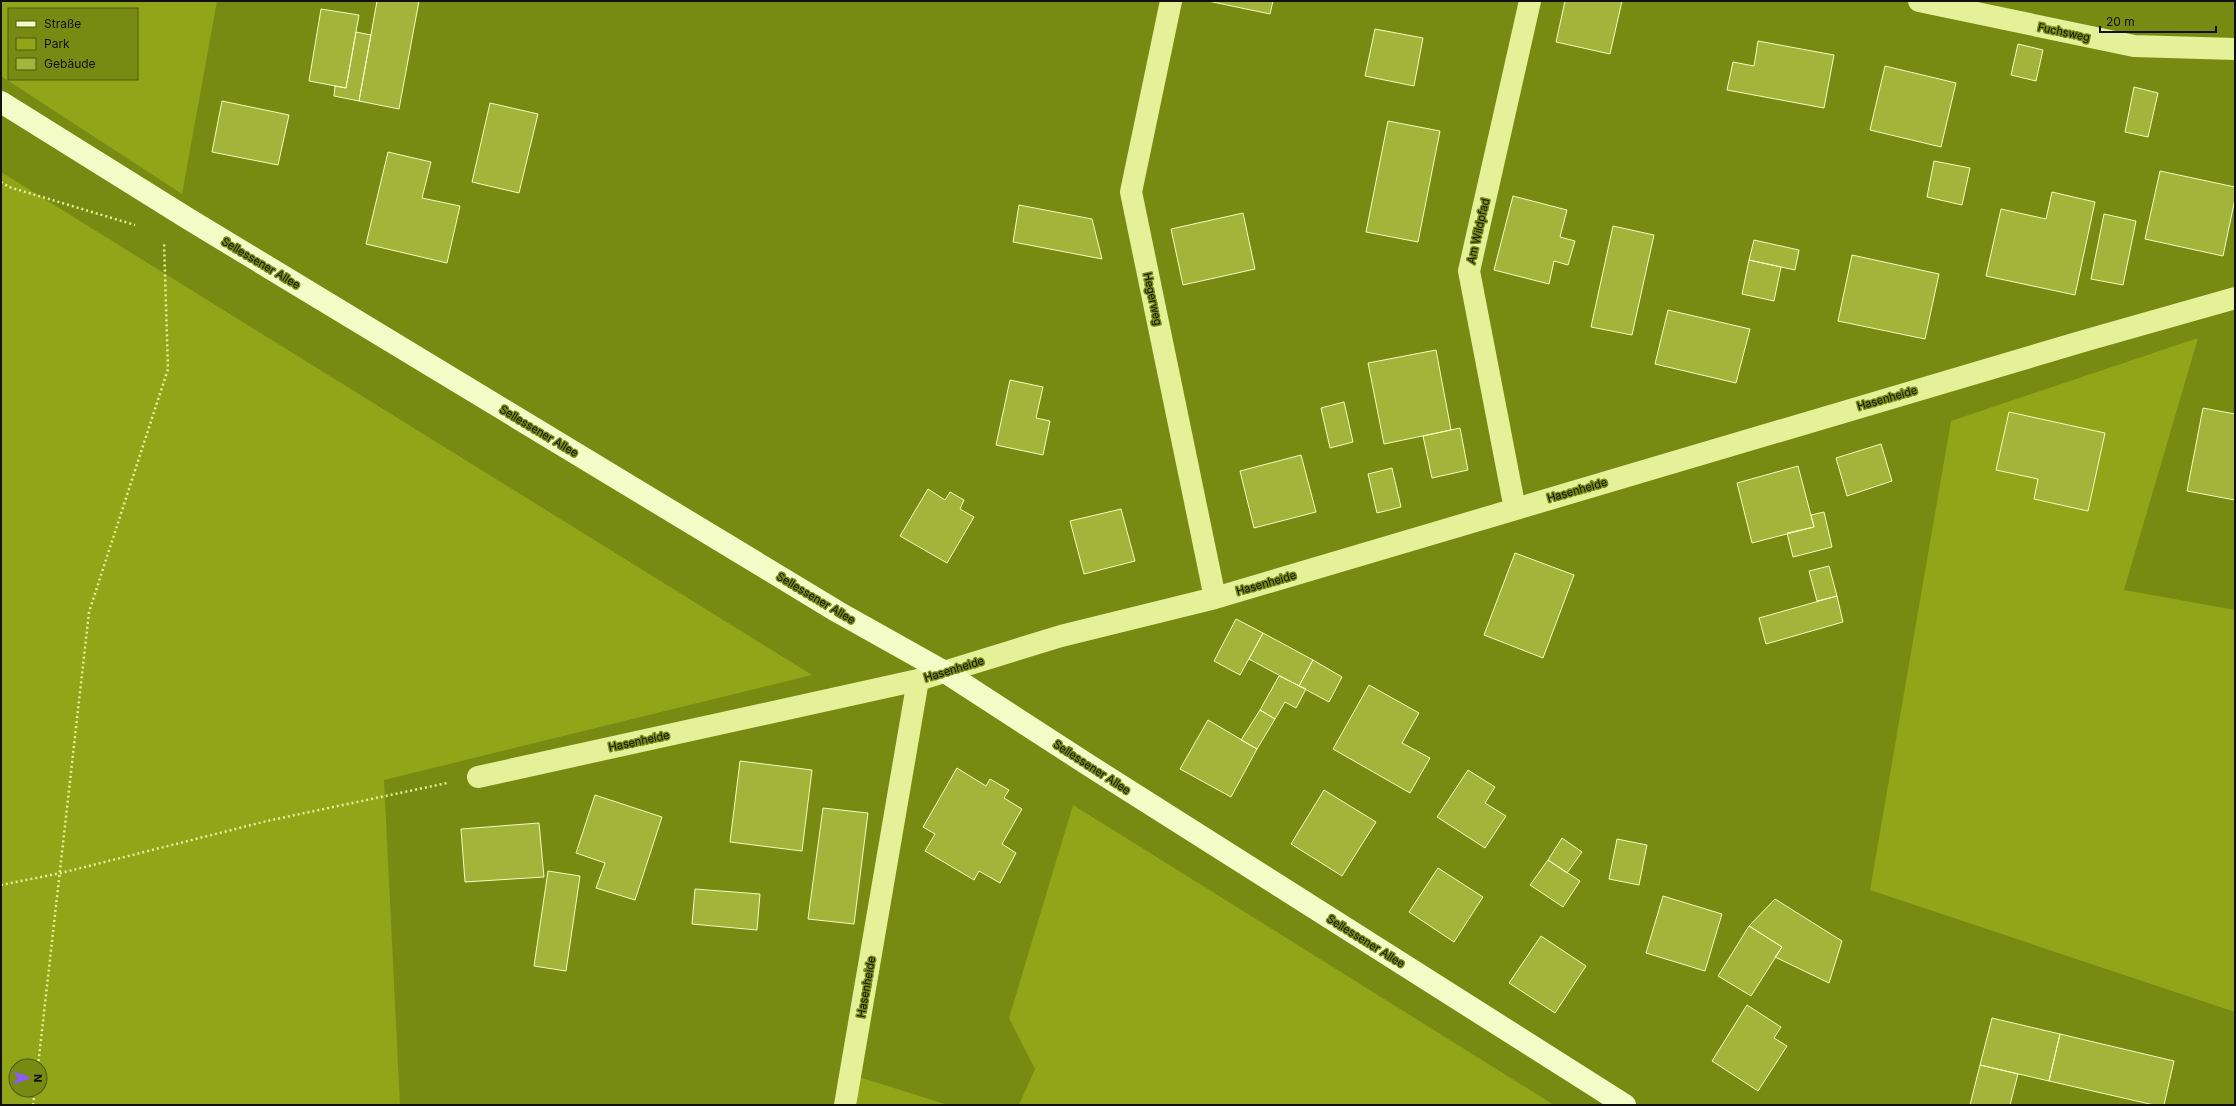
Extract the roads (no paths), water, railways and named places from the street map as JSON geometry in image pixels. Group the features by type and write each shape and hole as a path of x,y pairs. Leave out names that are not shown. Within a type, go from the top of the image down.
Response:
{"main road":[{"name":"Sellessener Allee","path":"1,102 187,218 838,612 945,672 1096,770 1625,1105"}],"street":[{"name":"Hegerweg","path":"1170,1 1131,192 1215,598"},
{"name":"Am Wildpfad","path":"1515,509 1469,271 1530,1"},
{"name":"Fuchsweg","path":"1919,1 2134,46 2235,49"},
{"name":"Hasenheide","path":"478,777 918,680 1061,636 1215,598 2087,340 2235,298"},
{"name":"Hasenheide","path":"845,1105 918,680"}]}
